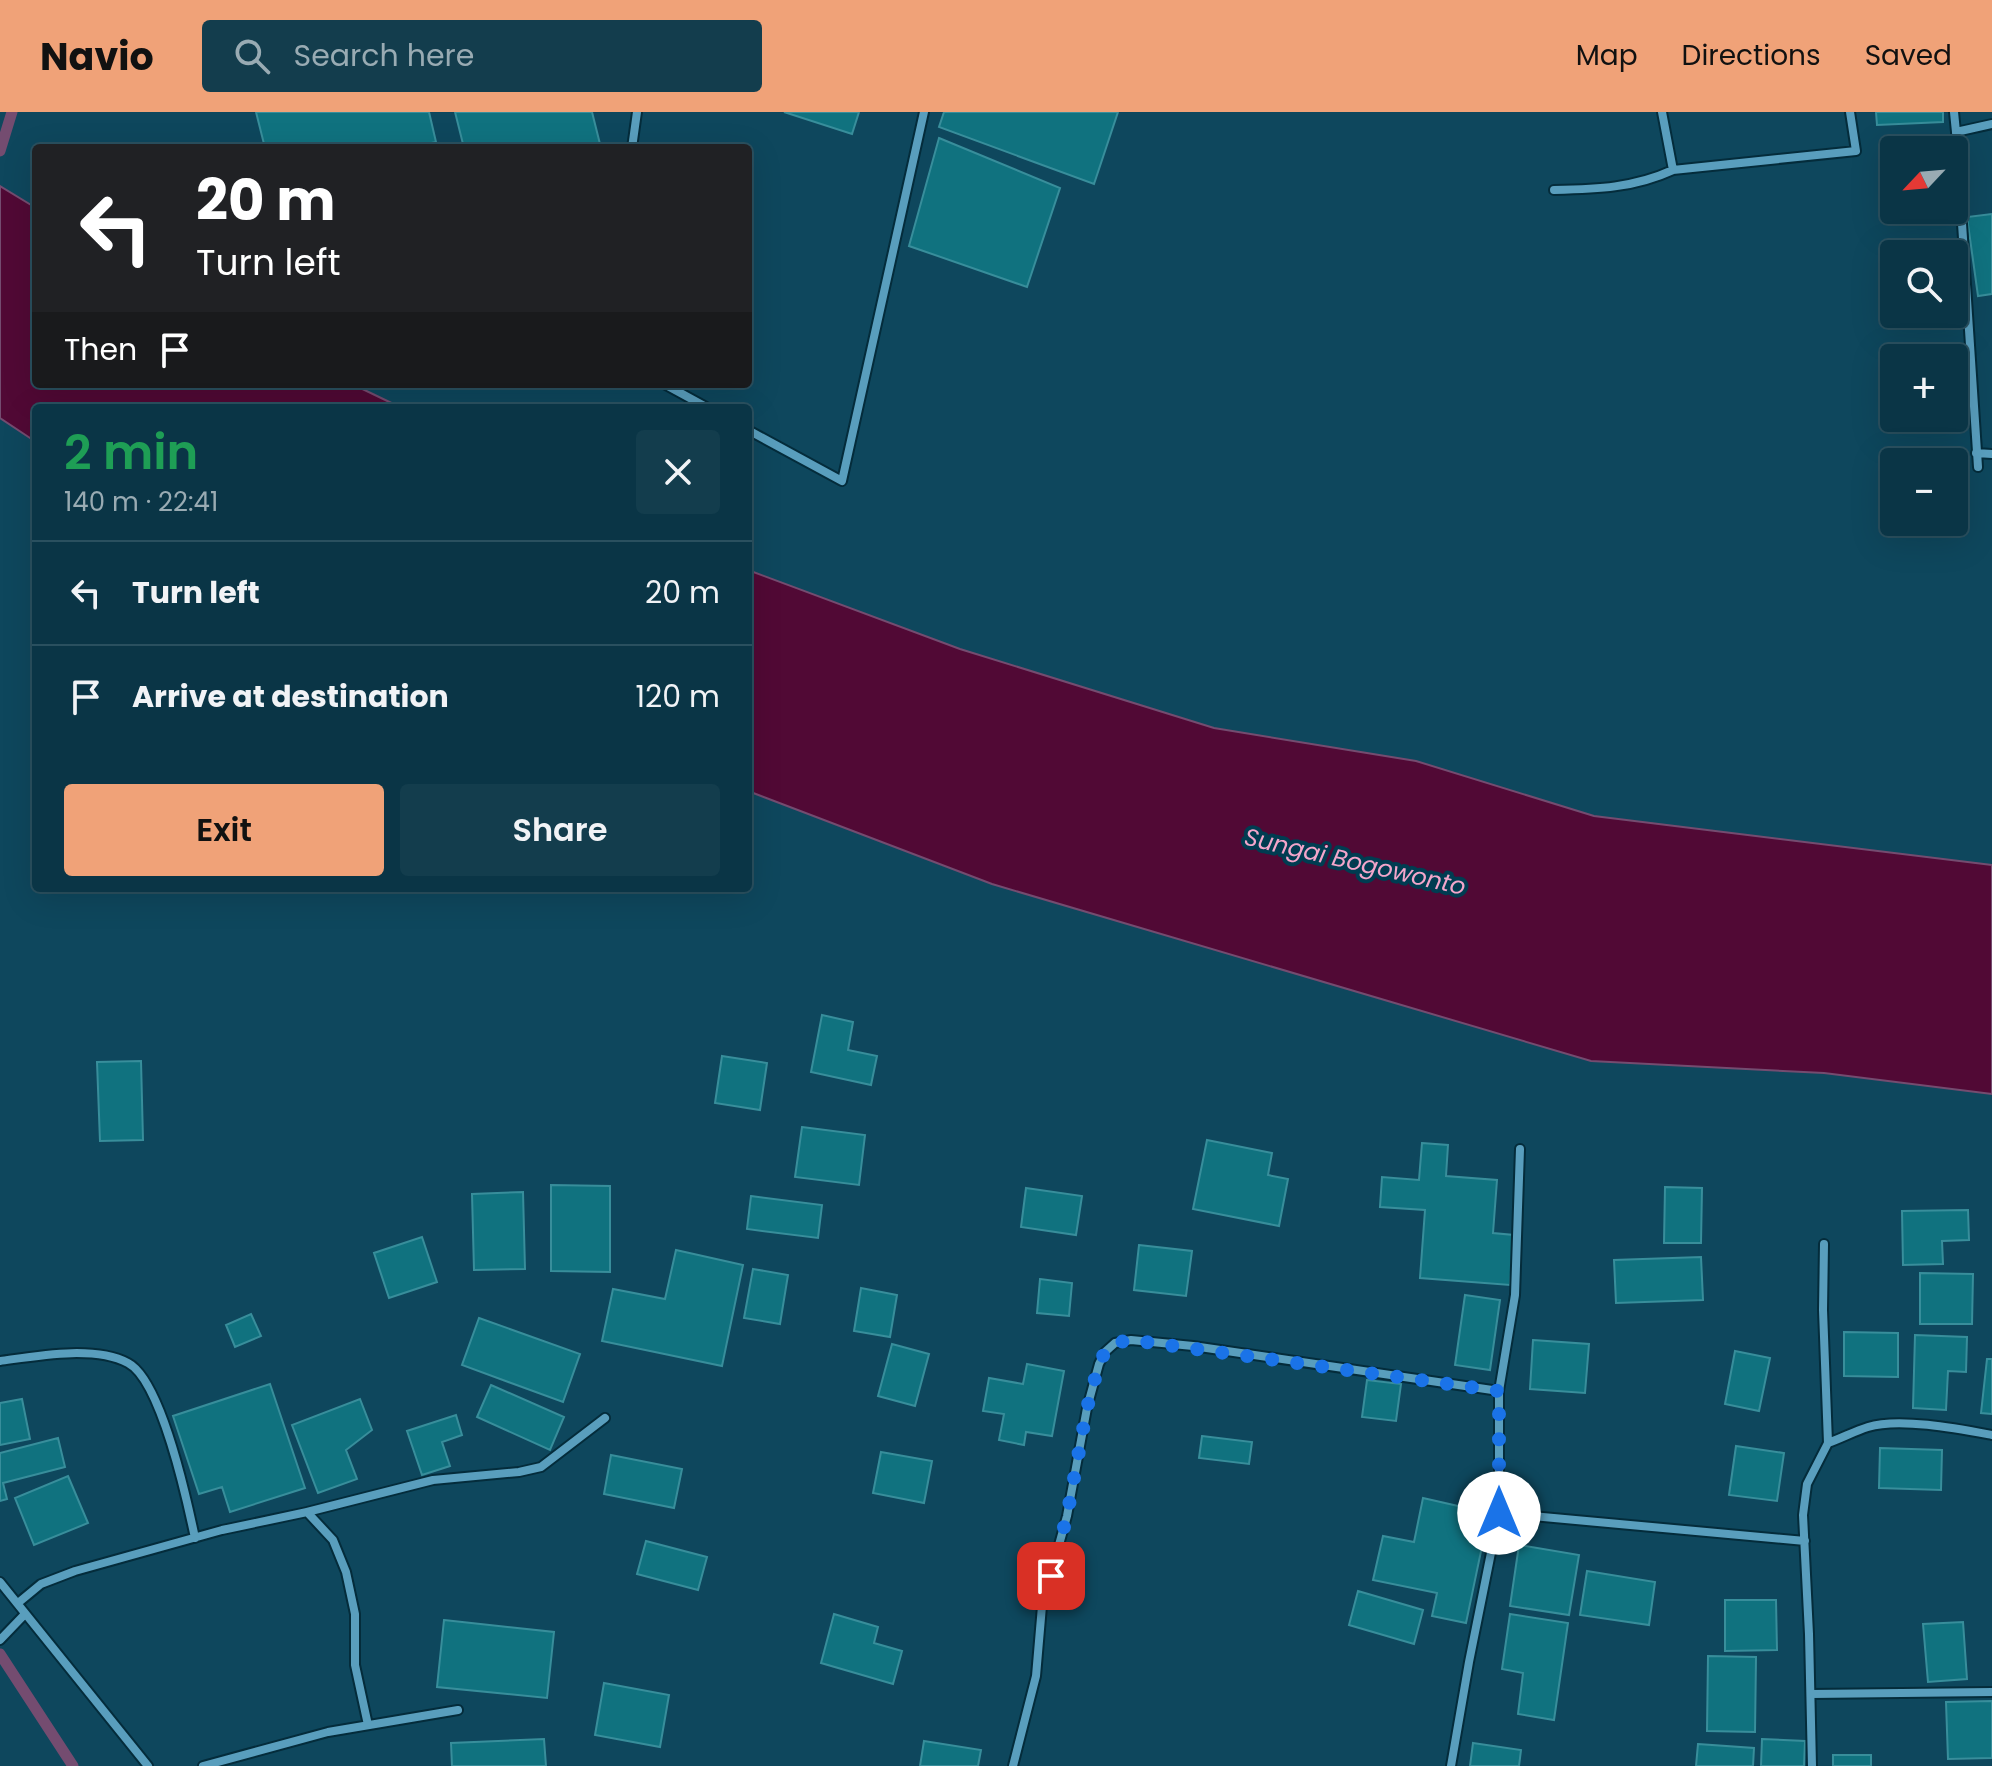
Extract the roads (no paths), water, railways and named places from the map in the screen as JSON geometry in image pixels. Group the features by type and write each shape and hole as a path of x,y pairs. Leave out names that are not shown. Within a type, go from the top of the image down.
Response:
{"street":[{"path":"633,144 637,112"},
{"path":"752,432 842,481 924,112"},
{"path":"1662,112 1673,170"},
{"path":"1554,190 1614,188 1648,181 1673,170 1856,151 1850,112"},
{"path":"1954,112 1978,467"},
{"path":"1956,132 1992,124"},
{"path":"671,388 701,404"},
{"path":"1976,453 1992,454"},
{"path":"1451,1766 1499,1513 1499,1391 1515,1295 1520,1149"},
{"path":"1812,1766 1803,1515 1807,1484 1828,1443 1824,1244"},
{"path":"1013,1766 1036,1676 1042,1606 1067,1516 1087,1408 1099,1364 1105,1352 1115,1343 1131,1340 1193,1346 1499,1391"},
{"path":"0,1361 44,1355 94,1354 129,1363 151,1388 183,1486 195,1538"},
{"path":"18,1603 41,1584 75,1571 195,1538 433,1480 541,1467 605,1418"},
{"path":"1828,1443 1869,1426 1894,1423 1992,1435"},
{"path":"307,1512 333,1540 346,1572 355,1614 355,1665 368,1725"},
{"path":"1499,1513 1805,1541"},
{"path":"0,1582 148,1766"},
{"path":"0,1640 25,1614"},
{"path":"1811,1694 1992,1692"},
{"path":"203,1766 328,1732 458,1710"}],"water":[{"path":"0,186 32,206 32,388 360,388 394,404 32,404 32,439 0,418"},
{"name":"Sungai Bogowonto","path":"752,571 960,649 1214,728 1416,761 1594,816 1992,865 1992,1094 1824,1073 1591,1061 992,884 752,793"}],"waterway":[{"path":"0,151 12,112"},
{"path":"0,1654 73,1766"}]}
